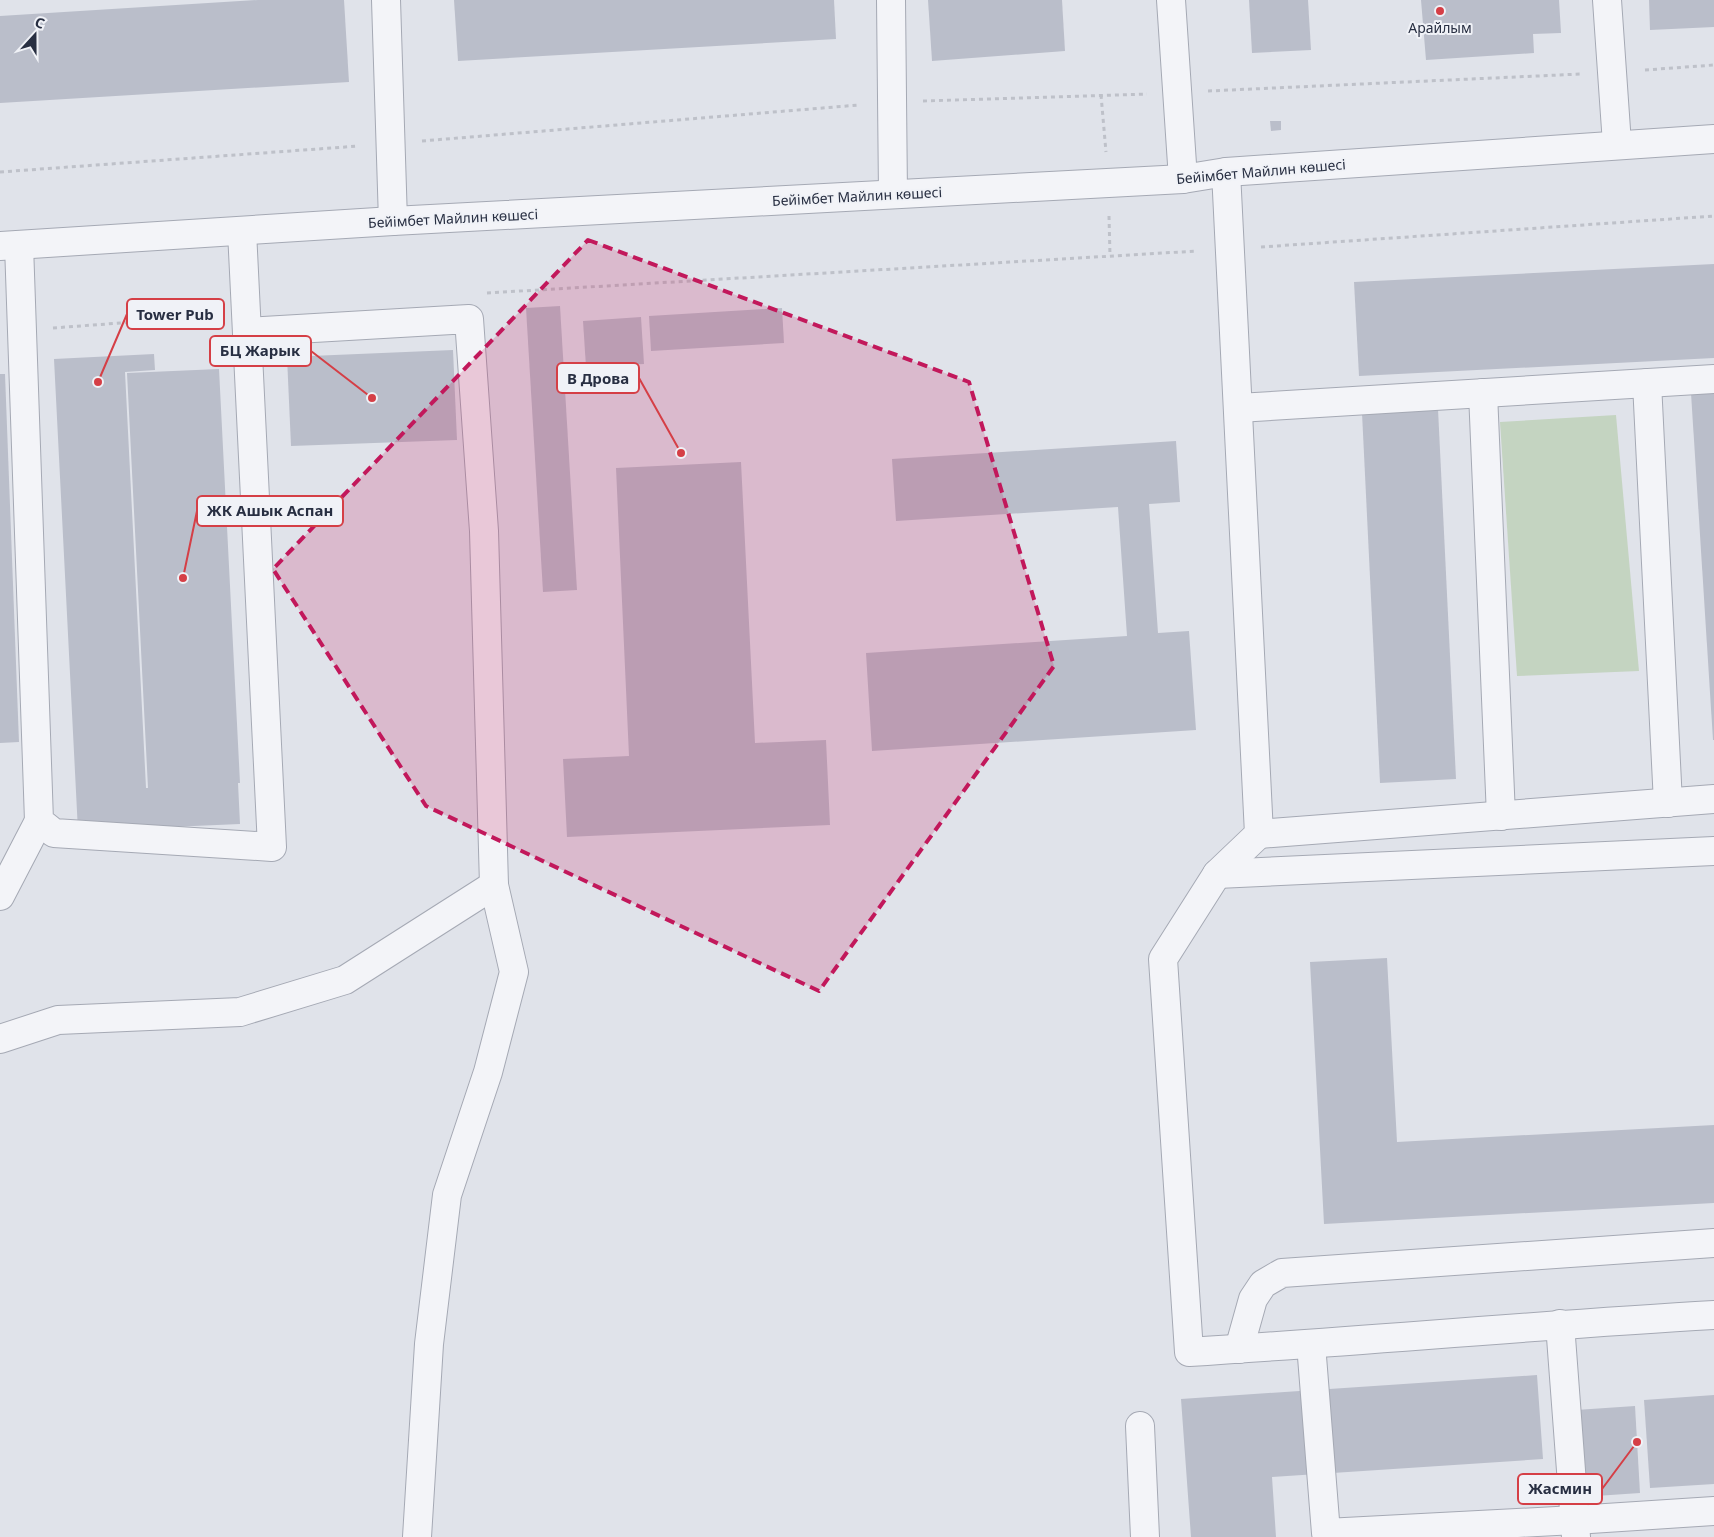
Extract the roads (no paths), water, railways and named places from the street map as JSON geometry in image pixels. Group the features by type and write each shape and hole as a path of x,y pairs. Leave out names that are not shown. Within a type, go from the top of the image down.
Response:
{"street":[{"path":"386,0 393,221"},
{"path":"891,0 893,194"},
{"path":"1171,0 1183,179"},
{"path":"1607,0 1617,144"},
{"name":"Бейімбет Майлин көшесі","path":"9,246 393,221 1183,179 1226,172 1617,144 1714,139"},
{"path":"1226,172 1259,834"},
{"path":"39,821 54,833 272,847 242,231"},
{"path":"0,896 39,821 21,330 9,246"},
{"path":"247,323 469,318 484,531 494,885 514,972 488,1072 446,1195 429,1344 417,1537"},
{"path":"1238,408 1714,379"},
{"path":"1647,383 1668,803"},
{"path":"1483,393 1501,816"},
{"path":"1714,800 1259,834 1216,874 1163,959 1189,1352 1560,1324 1714,1315"},
{"path":"1216,874 1714,851"},
{"path":"0,1039 58,1020 240,1012 345,980 494,885"},
{"path":"1239,1348 1253,1298 1263,1284 1282,1273 1714,1243"},
{"path":"1560,1324 1576,1529"},
{"path":"1311,1344 1326,1533 1576,1529 1714,1511"},
{"path":"1140,1426 1145,1537"}],"place":[{"name":"Арайлым","path":"1440,11"},
{"name":"Tower Pub","path":"98,382"},
{"name":"БЦ Жарык","path":"372,398"},
{"name":"В Дрова","path":"681,453"},
{"name":"ЖК Ашык Аспан","path":"183,578"},
{"name":"Жасмин","path":"1637,1442"}]}
